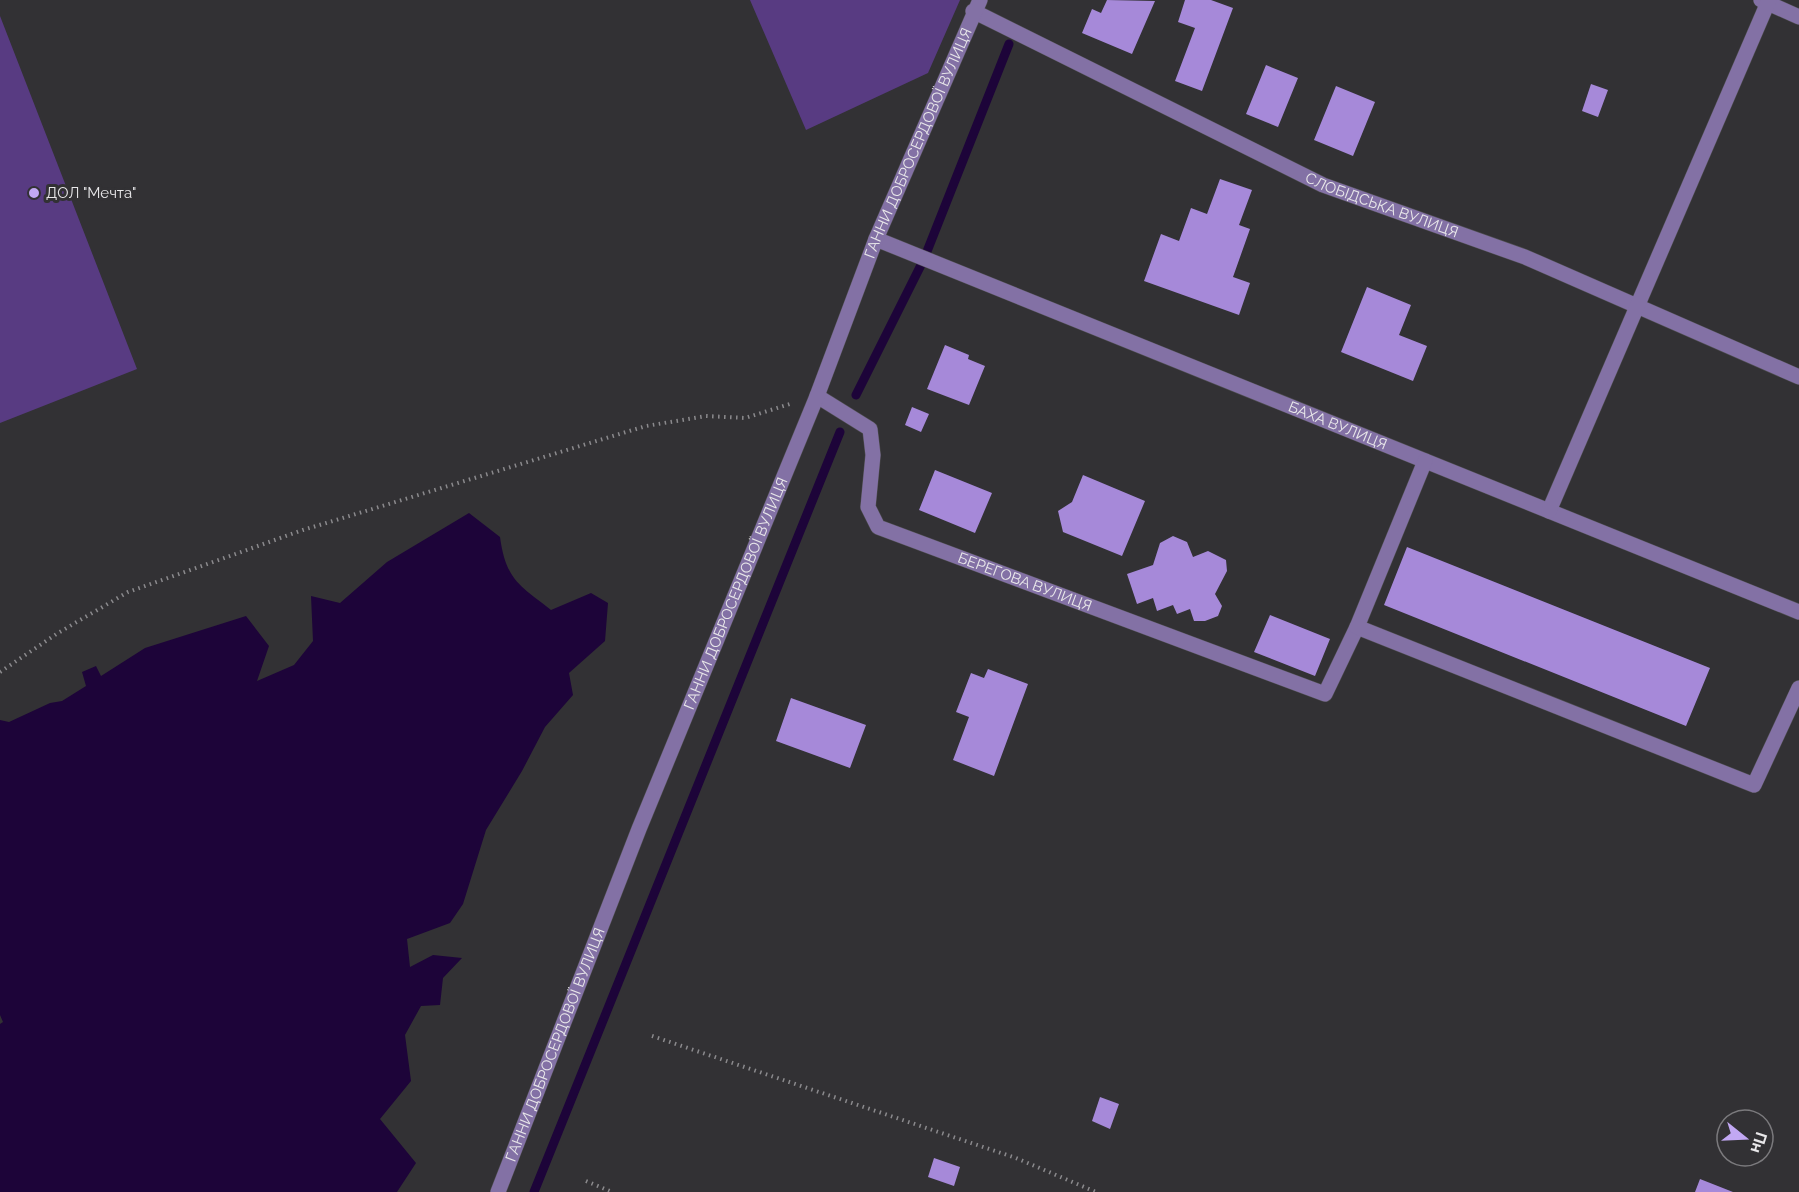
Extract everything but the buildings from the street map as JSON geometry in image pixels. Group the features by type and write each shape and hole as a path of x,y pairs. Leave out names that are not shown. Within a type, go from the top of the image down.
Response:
{"street":[{"path":"1549,511 1766,1 1799,17"},
{"name":"СЛОБІДСЬКА ВУЛИЦЯ","path":"976,6 1323,185 1525,257 1799,377"},
{"name":"ГАННИ ДОБРОСЕРДОВОЇ ВУЛИЦЯ","path":"498,1192 639,829 817,396 876,239 976,6"},
{"name":"БАХА ВУЛИЦЯ","path":"876,239 1799,612"},
{"name":"БЕРЕГОВА ВУЛИЦЯ","path":"817,396 870,429 873,455 868,507 878,527 1325,694 1357,627"},
{"path":"1425,461 1357,627 1754,785 1799,688"}],"path":[{"path":"0,672 58,633 128,592 303,530 646,426 706,416 745,418 817,396"},
{"path":"652,1036 1016,1158 1096,1192"},
{"path":"586,1181 612,1192"}],"shaded area":[{"path":"750,0 960,0 928,73 806,130"},
{"name":"ДОЛ \"Мечта\"","path":"0,16 137,369 0,423"},
{"path":"469,513 500,537 510,572 522,587 551,610 591,593 608,603 605,641 569,673 573,695 545,727 522,771 486,830 463,904 450,923 407,939 410,967 433,955 462,958 443,978 440,1005 421,1006 405,1035 411,1081 380,1119 416,1163 397,1192 0,1192 0,1024 3,1022 0,1015 0,720 9,722 50,703 62,701 86,686 82,672 96,666 101,676 145,648 246,616 269,646 257,681 294,665 313,641 311,596 340,603 387,562"}],"waterway":[{"path":"856,395 924,259 1009,44"},
{"path":"534,1192 840,432"}],"place":[{"name":"ДОЛ \"Мечта\"","path":"34,193"}]}
